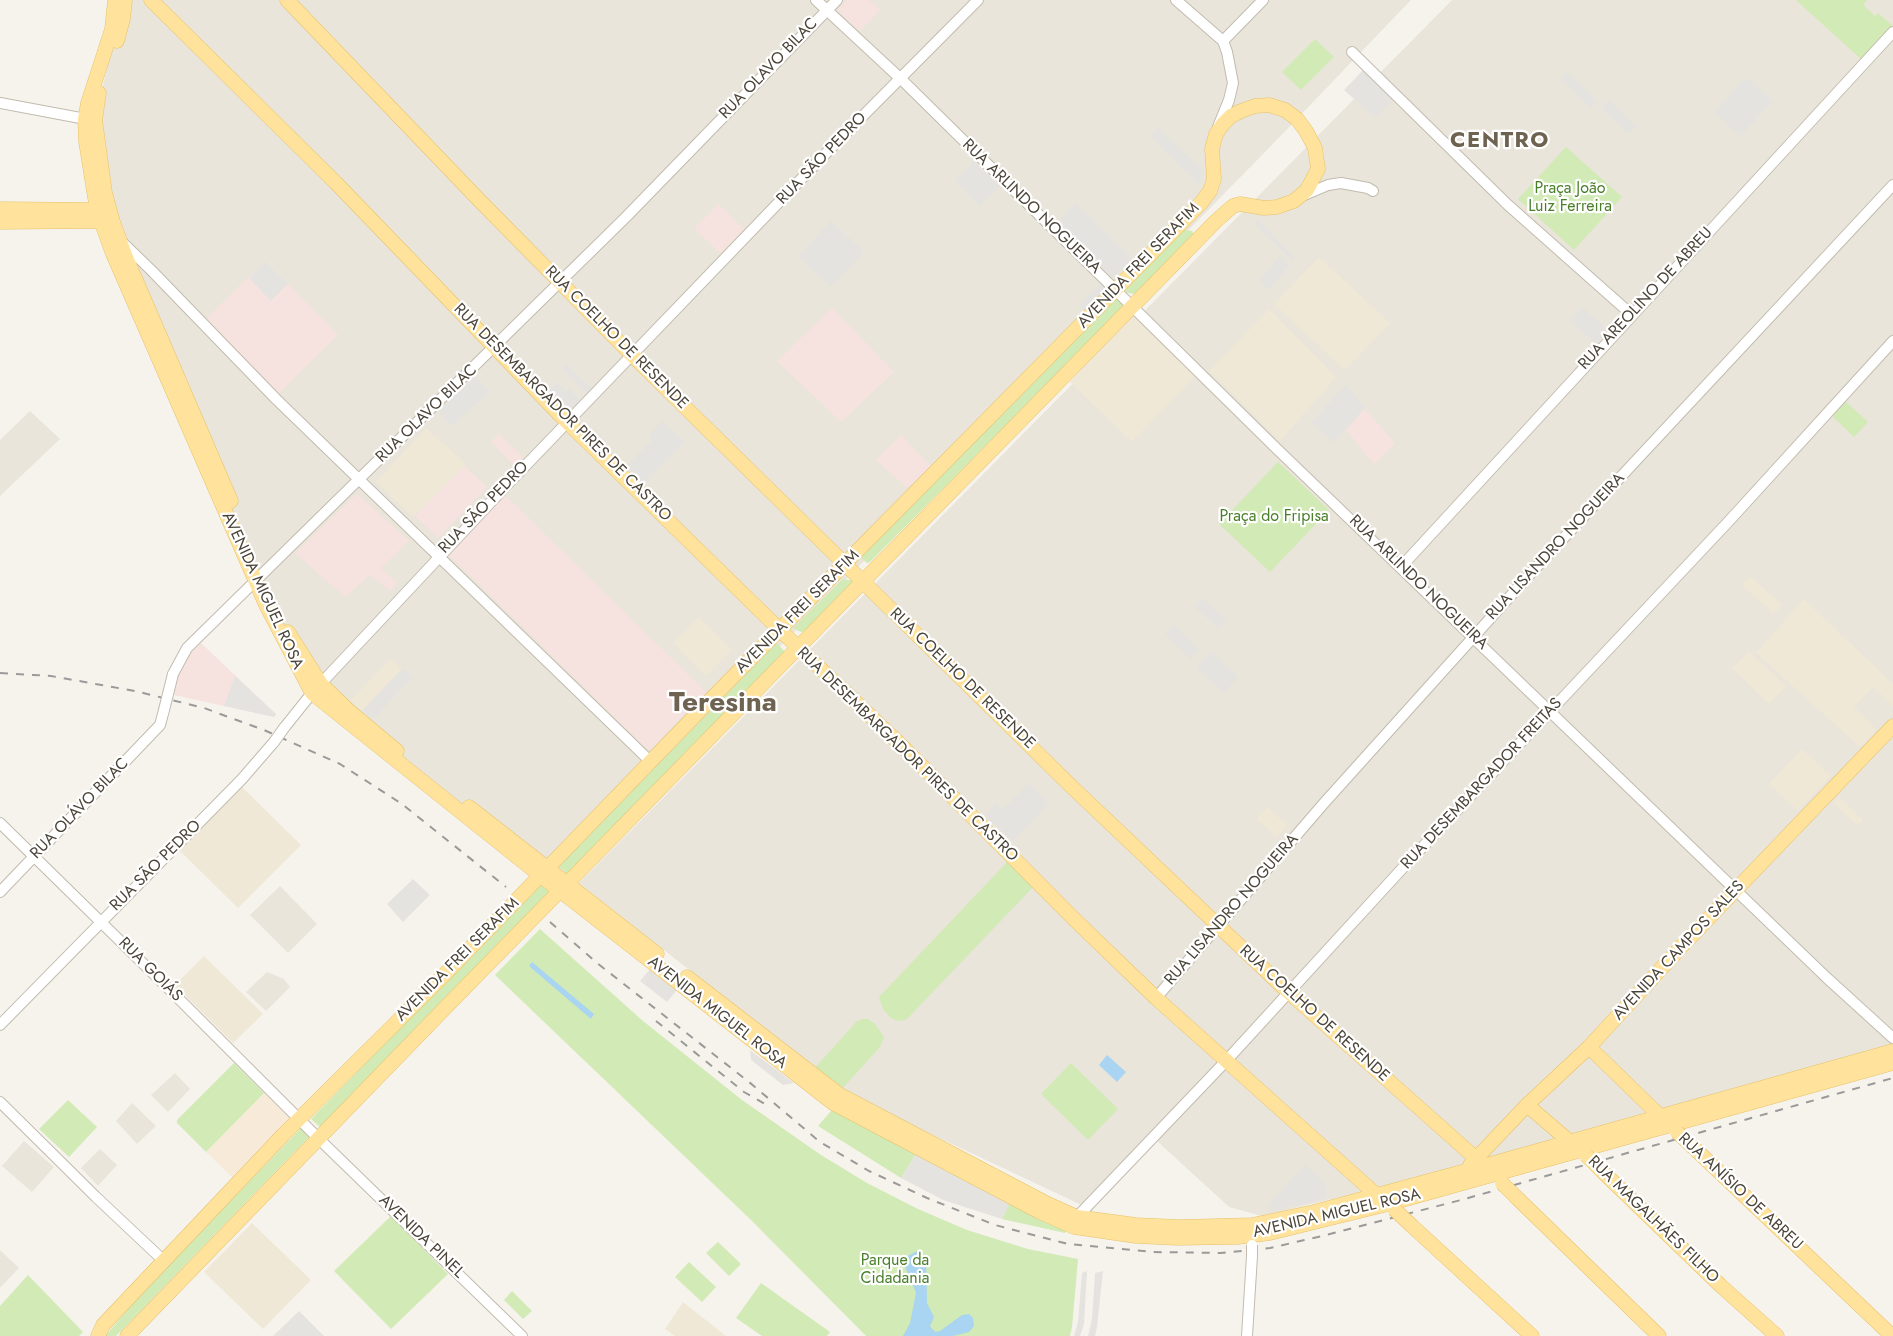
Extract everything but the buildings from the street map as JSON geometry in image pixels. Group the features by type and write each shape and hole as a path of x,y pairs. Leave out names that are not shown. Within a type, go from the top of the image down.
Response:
{"main road":[{"name":"AVENIDA MIGUEL ROSA","path":"115,0 112,29 88,103 105,193 105,216 113,254 259,579 316,689 348,710 563,887 840,1095 1008,1189 1075,1222 1179,1227 1252,1235 1309,1224 1489,1171 1579,1149 1893,1063"},
{"name":"AVENIDA MIGUEL ROSA","path":"90,120 120,34 125,0"},
{"name":"RUA DESEMBARGADOR PIRES DE CASTRO","path":"151,0 336,183 567,422 780,631 906,750 1074,919 1156,998 1532,1336"},
{"name":"RUA COELHO DE RESENDE","path":"287,0 472,193 632,355 1073,788 1288,992 1489,1171 1659,1336"},
{"path":"1216,134 1231,116 1256,106 1269,105 1285,110 1297,119 1306,130 1315,148 1318,169 1307,190 1294,201"},
{"name":"AVENIDA FREI SERAFIM","path":"92,1336 101,1330 299,1119 545,872 1186,219 1210,191 1214,179 1212,148 1216,134"},
{"name":"AVENIDA FREI SERAFIM","path":"127,1336 563,887 1216,221 1233,206 1240,204 1271,208 1294,201"},
{"path":"0,209 105,216"},
{"path":"0,222 105,216"},
{"path":"105,216 119,240"},
{"name":"AVENIDA MIGUEL ROSA","path":"119,240 259,579"},
{"name":"AVENIDA CAMPOS SALES","path":"1462,1172 1489,1171 1527,1105 1589,1047 1736,889 1893,726"},
{"name":"AVENIDA MIGUEL ROSA","path":"563,887 584,909 833,1103 1008,1189"},
{"path":"539,912 563,904 584,909"},
{"name":"RUA ANÍSIO DE ABREU","path":"1589,1047 1892,1336"},
{"name":"AVENIDA MIGUEL ROSA","path":"1669,1124 1893,1051"},
{"name":"RUA MAGALHÃES FILHO","path":"1527,1105 1579,1149 1721,1286 1777,1336"},
{"name":"AVENIDA MIGUEL ROSA","path":"1386,1203 1462,1172"}],"street":[{"name":"RUA ARLINDO NOGUEIRA","path":"816,0 901,78 1278,450 1893,1038"},
{"name":"RUA OLAVO BILAC","path":"160,725 173,674 187,648 626,218 837,0"},
{"name":"RUA SÃO PEDRO","path":"0,1025 242,779 316,689 439,556 978,0"},
{"path":"1176,0 1223,41 1231,65 1233,82 1216,134"},
{"path":"1223,41 1263,0"},
{"name":"RUA AREOLINO DE ABREU","path":"1401,567 1893,32"},
{"path":"1352,52 1508,205 1632,315"},
{"path":"0,103 90,120"},
{"path":"1294,201 1319,189 1341,183 1373,191"},
{"name":"RUA LISANDRO NOGUEIRA","path":"1156,998 1325,802 1474,636 1893,185"},
{"path":"119,240 277,400 651,762"},
{"name":"RUA DESEMBARGADOR FREITAS","path":"1075,1222 1729,522 1893,341"},
{"name":"RUA OLÁVO BILAC","path":"0,892 160,725"},
{"name":"RUA GOIÁS","path":"0,823 319,1139"},
{"path":"0,1102 165,1262"},
{"name":"AVENIDA PINEL","path":"319,1139 522,1336"},
{"path":"1247,1336 1252,1272 1252,1235"}],"shaded area":[{"path":"117,0 1411,0 1266,151 554,877 312,693 110,230 95,120 119,15"},
{"path":"847,0 869,0 880,10 860,31 837,10"},
{"path":"1452,0 1893,0 1893,1047 1381,1187 1262,1216 1229,1207 1157,1141 1092,1210 848,1095 579,883"},
{"path":"1364,69 1395,97 1375,118 1344,90"},
{"path":"1567,72 1597,101 1591,108 1560,79"},
{"path":"1744,79 1749,79 1773,101 1740,136 1714,112"},
{"path":"1609,100 1636,126 1629,134 1601,108"},
{"path":"1158,128 1205,172 1198,184 1151,136"},
{"path":"974,161 1000,186 980,206 955,181"},
{"path":"1076,203 1132,259 1113,278 1057,222"},
{"path":"718,204 744,229 720,253 694,229"},
{"path":"1259,220 1295,258 1291,260 1254,223"},
{"path":"831,221 864,252 831,287 798,256"},
{"path":"1280,256 1290,265 1269,290 1259,280"},
{"path":"1319,257 1390,323 1345,370 1274,304"},
{"path":"265,261 338,335 279,393 206,319"},
{"path":"265,261 288,284 271,301 249,278"},
{"path":"1100,284 1106,289 1085,310 1079,305"},
{"path":"1582,307 1608,331 1596,344 1569,320"},
{"path":"832,308 894,372 841,422 777,361"},
{"path":"1269,309 1336,377 1280,441 1209,371"},
{"path":"1134,310 1198,373 1132,442 1070,382"},
{"path":"566,364 591,388 587,394 562,369"},
{"path":"475,376 490,391 452,426 439,413 439,409"},
{"path":"557,382 566,391 569,389 580,400 569,412 548,391"},
{"path":"1346,385 1365,407 1334,442 1311,423"},
{"path":"1365,409 1395,443 1374,464 1346,430"},
{"path":"30,411 60,439 0,496 0,440"},
{"path":"662,421 685,442 643,484 626,467 652,440 648,436"},
{"path":"426,428 466,464 413,517 376,482"},
{"path":"499,434 523,457 514,465 491,442"},
{"path":"901,435 931,466 907,488 876,460"},
{"path":"464,466 487,487 438,538 415,516"},
{"path":"357,494 409,541 381,568 397,583 390,591 370,575 345,597 295,553"},
{"path":"506,496 706,692 649,751 448,554"},
{"path":"1750,576 1782,605 1774,614 1742,585"},
{"path":"1202,598 1227,621 1219,629 1194,606"},
{"path":"1804,599 1893,684 1893,706 1873,687 1854,707 1877,730 1860,747 1756,653"},
{"path":"699,617 732,650 706,676 673,643"},
{"path":"1174,625 1200,650 1190,659 1165,633"},
{"path":"201,643 276,714 274,717 174,695 181,663"},
{"path":"1211,652 1238,677 1224,693 1196,667"},
{"path":"1749,652 1786,686 1769,704 1732,668"},
{"path":"390,659 402,669 362,711 350,701"},
{"path":"403,668 413,677 373,719 362,711"},
{"path":"235,676 276,714 274,717 224,706"},
{"path":"1802,749 1831,776 1798,811 1769,784"},
{"path":"1029,783 1049,803 1013,841 985,815 996,803 1003,810"},
{"path":"240,785 301,845 238,908 178,849"},
{"path":"1839,797 1863,820 1858,826 1833,803"},
{"path":"1267,807 1288,825 1277,837 1256,819"},
{"path":"413,879 430,895 403,922 387,904"},
{"path":"280,886 317,924 288,953 250,915"},
{"path":"204,956 263,1014 233,1043 175,985"},
{"path":"650,969 677,990 667,1002 640,981"},
{"path":"267,972 284,979 290,987 266,1011 246,992"},
{"path":"750,1050 794,1083 783,1085 751,1060"},
{"path":"175,1073 190,1089 168,1112 151,1095"},
{"path":"264,1093 289,1118 232,1177 206,1152"},
{"path":"132,1103 156,1126 137,1144 116,1121"},
{"path":"24,1141 54,1167 32,1192 2,1166"},
{"path":"100,1149 117,1165 98,1186 81,1168"},
{"path":"917,1152 1011,1201 1002,1219 943,1200 901,1178"},
{"path":"1305,1165 1326,1184 1327,1198 1269,1212 1268,1205"},
{"path":"252,1223 311,1280 263,1329 204,1272"},
{"path":"0,1250 19,1268 0,1288"},
{"path":"1087,1271 1084,1324 1080,1336 1074,1336 1078,1322 1082,1273"},
{"path":"1103,1271 1095,1336 1088,1336 1092,1319 1095,1273"},
{"path":"683,1302 726,1336 675,1336 665,1329"},
{"path":"299,1311 324,1336 273,1336"}],"green space":[{"path":"1796,0 1867,0 1863,5 1875,16 1878,13 1893,26 1893,29 1863,61"},
{"path":"1315,39 1334,57 1301,90 1282,72"},
{"name":"Praça João Luiz Ferreira","path":"1566,147 1622,197 1574,250 1518,199"},
{"path":"1181,229 1192,231 1194,234 1135,294 1128,293 1124,289"},
{"path":"1115,295 1125,305 870,562 867,563 860,557"},
{"path":"1844,400 1868,422 1854,437 1831,415"},
{"name":"Praça do Fripisa","path":"1278,462 1329,510 1270,572 1219,524"},
{"path":"843,579 855,581 806,631 801,632 793,628"},
{"path":"777,643 785,652 568,875 559,866"},
{"path":"1010,859 1035,885 906,1020 897,1021 891,1018 883,1009 879,997"},
{"path":"544,881 553,889 320,1127 311,1119"},
{"name":"Parque da Cidadania","path":"540,929 643,1021 742,1100 821,1155 867,1183 918,1209 967,1230 1028,1249 1078,1259 1070,1336 866,1336 750,1219 495,975"},
{"path":"868,1019 875,1024 884,1037 880,1047 839,1092 813,1070 857,1021"},
{"path":"234,1063 264,1093 206,1152 177,1123 177,1120"},
{"path":"1071,1063 1118,1109 1088,1140 1041,1094"},
{"path":"68,1100 97,1127 69,1157 39,1129"},
{"path":"832,1110 917,1152 901,1178 818,1126"},
{"path":"302,1127 310,1136 116,1336 105,1336 142,1293"},
{"path":"1010,1201 1066,1230 1065,1233 1002,1219"},
{"path":"391,1216 448,1274 391,1329 334,1271"},
{"path":"718,1242 741,1264 729,1276 706,1253"},
{"path":"689,1262 716,1287 702,1302 675,1277"},
{"path":"28,1275 83,1332 79,1336 0,1336 0,1306"},
{"path":"761,1283 830,1332 827,1336 762,1336 736,1318"},
{"path":"512,1291 532,1311 523,1319 504,1300"}],"water":[{"path":"532,962 594,1014 591,1019 529,966"},
{"path":"1107,1055 1126,1072 1117,1082 1099,1065"},
{"path":"917,1251 926,1257 927,1303 934,1317 930,1326 936,1332 940,1331 962,1315 969,1314 973,1318 974,1326 969,1332 953,1336 903,1336 910,1323 916,1293 904,1264 908,1256"}],"railway":[{"path":"0,673 51,676 135,691 204,708 264,730 340,764 402,804 506,887"},
{"path":"550,922 597,963 749,1082 820,1142 869,1171 927,1198 995,1225 1068,1244 1153,1252 1221,1253 1270,1248 1461,1200 1893,1078"},
{"path":"656,1021 744,1092 765,1104"}],"district":[{"name":"CENTRO","path":"1500,142"},
{"name":"Teresina","path":"723,704"}]}
